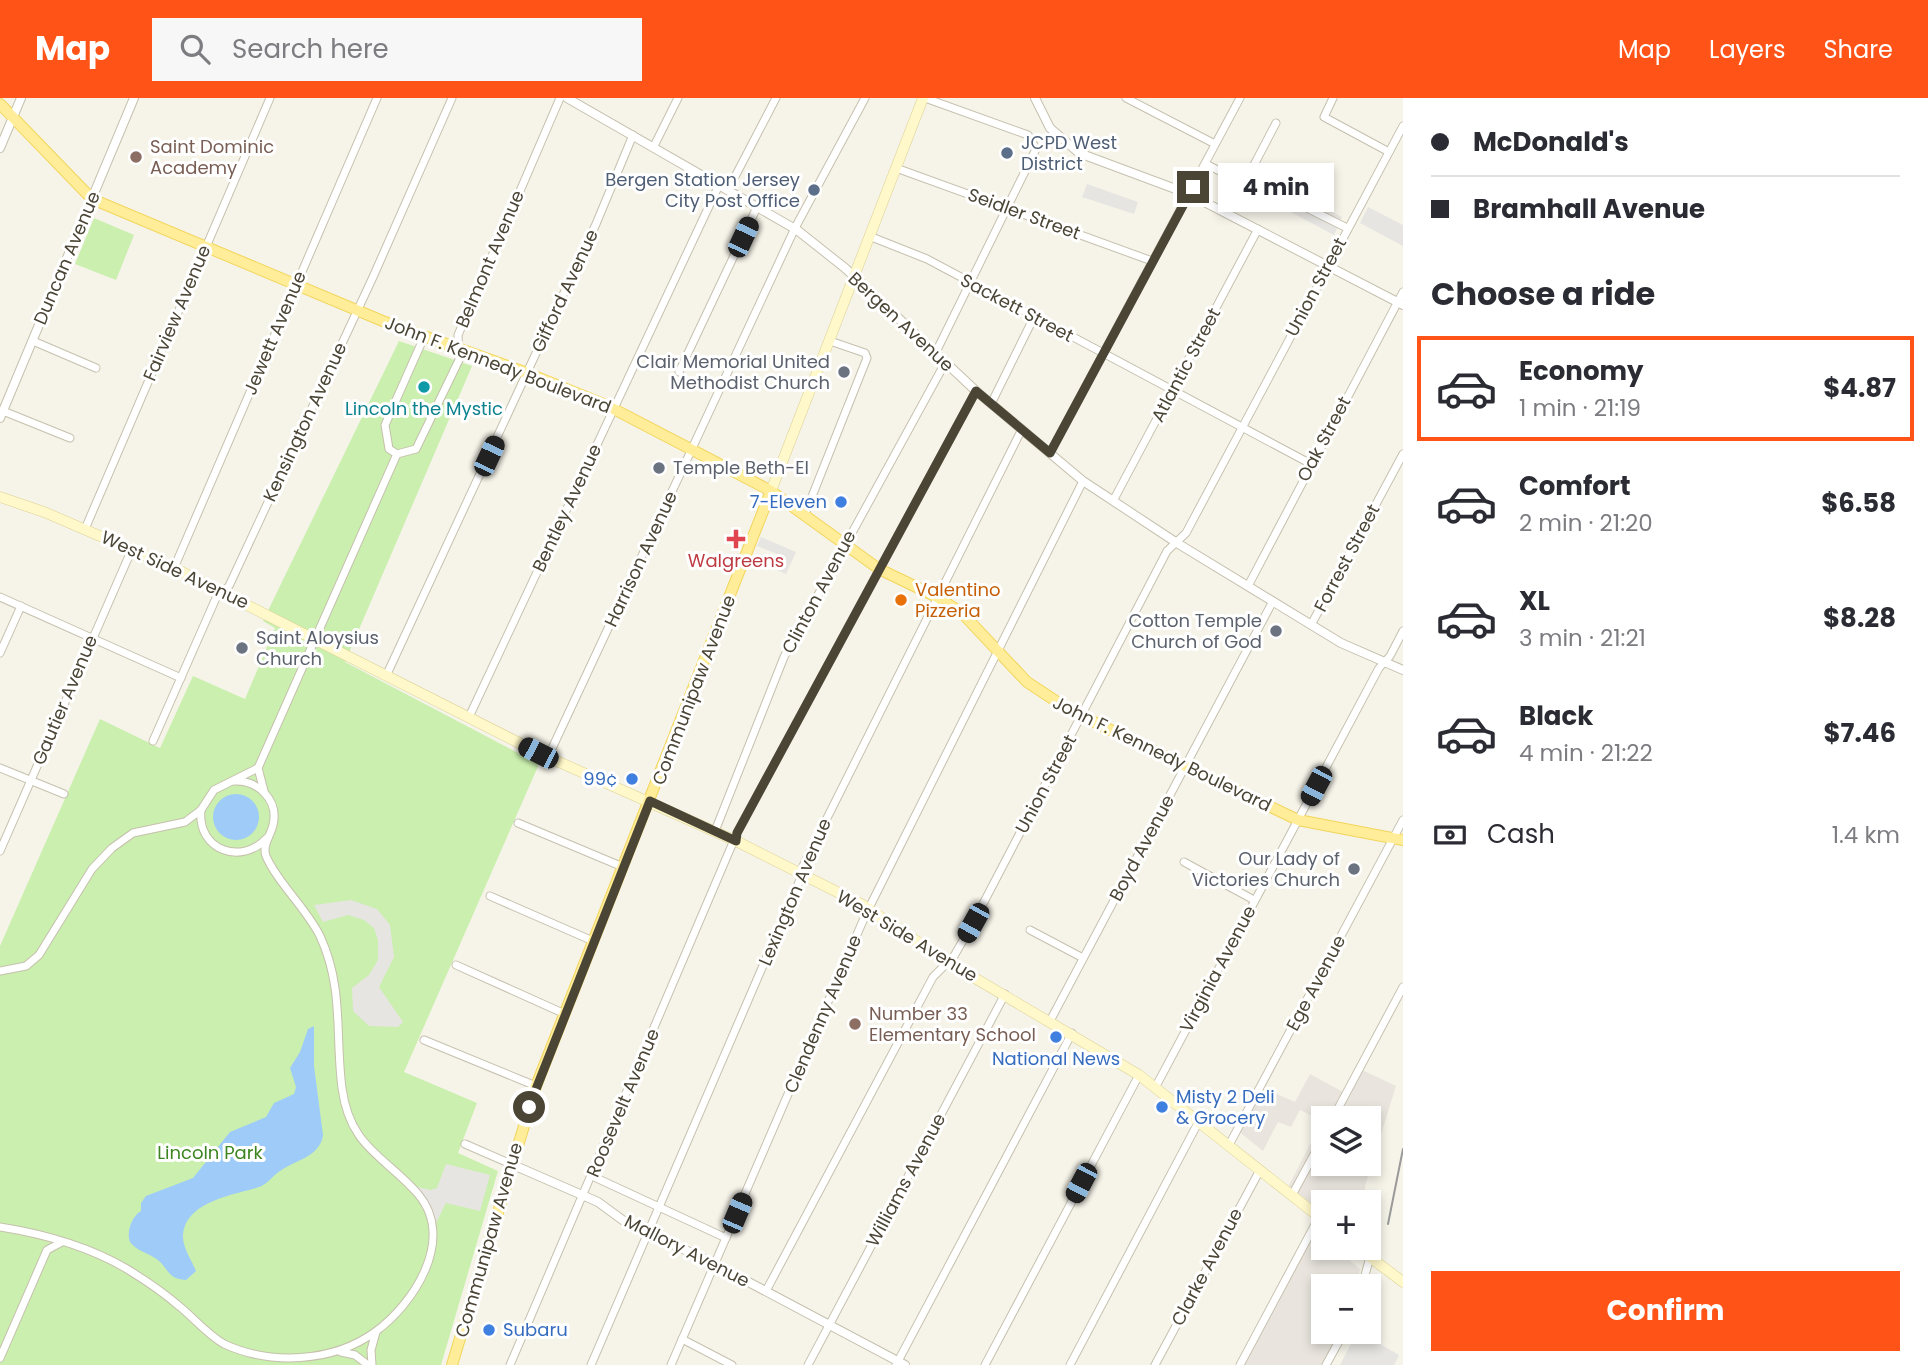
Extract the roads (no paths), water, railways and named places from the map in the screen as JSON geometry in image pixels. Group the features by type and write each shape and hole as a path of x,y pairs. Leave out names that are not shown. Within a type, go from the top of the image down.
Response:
{"main road":[{"name":"Communipaw Avenue","path":"452,1365 536,1086 924,98"},
{"name":"John F. Kennedy Boulevard","path":"0,104 92,199 296,286 424,337 527,373 613,409 771,491 879,569 937,597 962,613 1039,693 1298,820 1400,842"},
{"name":"West Side Avenue","path":"0,497 85,529 174,568 548,757 715,831 869,909 946,961 1139,1075 1311,1210"},
{"path":"1374,1260 1403,1282"}],"street":[{"path":"0,148 21,98"},
{"name":"Duncan Avenue","path":"1,414 134,98"},
{"name":"Fairview Avenue","path":"85,529 270,98"},
{"name":"Jewett Avenue","path":"174,568 377,98"},
{"name":"Kensington Avenue","path":"153,741 216,598 229,586 452,98"},
{"name":"Belmont Avenue","path":"315,638 397,454 416,449 459,360 458,335 559,98"},
{"name":"Bergen Avenue","path":"567,98 795,228 853,277 976,391 1083,481 1177,543 1311,625 1403,670"},
{"path":"654,146 678,98"},
{"path":"728,190 776,98"},
{"name":"Harrison Avenue","path":"548,757 795,228 865,98"},
{"path":"924,98 1025,133 1034,140 1035,154 935,354"},
{"path":"1034,98 1050,128 1071,148 1189,194 1400,304"},
{"path":"1126,98 1215,144"},
{"path":"1050,453 1240,98"},
{"path":"1334,98 1324,117 1389,152"},
{"path":"1235,201 1276,123"},
{"name":"Union Street","path":"766,1291 933,976 954,956 973,923 1167,551 1186,533 1403,126"},
{"name":"Gifford Avenue","path":"387,674 596,224 633,135"},
{"path":"1206,164 1244,184"},
{"name":"Seidler Street","path":"896,168 1152,261"},
{"name":"Bentley Avenue","path":"469,717 719,185"},
{"path":"1291,200 1347,229"},
{"path":"680,372 757,207"},
{"name":"Atlantic Street","path":"1113,500 1258,229"},
{"name":"Sackett Street","path":"869,236 927,259 1311,464"},
{"name":"Oak Street","path":"1248,586 1311,464 1400,304 1403,292"},
{"path":"991,404 1034,317"},
{"path":"397,454 389,449 386,425 424,337"},
{"path":"33,341 96,368"},
{"path":"805,514 867,358 864,353 830,341"},
{"name":"Clinton Avenue","path":"715,831 784,657 945,363"},
{"name":"Roosevelt Avenue","path":"510,1365 736,841 737,833 976,391"},
{"path":"1,414 70,438"},
{"name":"Lexington Avenue","path":"591,1365 802,875 803,866 1022,429"},
{"name":"Forrest Street","path":"1311,625 1403,454"},
{"name":"Clendenny Avenue","path":"671,1365 869,909 1083,481"},
{"name":"Gautier Avenue","path":"0,851 132,549"},
{"path":"0,597 181,678"},
{"name":"Boyd Avenue","path":"1050,1021 1273,601"},
{"path":"0,653 21,606"},
{"name":"Virginia Avenue","path":"1155,1088 1254,900 1403,631"},
{"path":"0,1227 41,1235 125,1268 178,1305 221,1343 246,1356 287,1362 341,1352 376,1331 404,1303 424,1274 433,1245 432,1223 418,1194 378,1159 351,1119 342,1089 339,994 330,960 307,912 267,858 265,851 274,813 264,792 258,768 315,638"},
{"path":"0,768 64,794"},
{"path":"0,971 26,966 39,955 92,869 112,848 134,833 185,822 201,810 214,790 258,768"},
{"path":"234,781 250,783 264,792"},
{"path":"201,810 205,835 227,852 247,852 270,835"},
{"name":"Ege Avenue","path":"1229,1146 1400,842 1403,820"},
{"path":"518,823 623,867"},
{"path":"1184,862 1254,900"},
{"path":"490,896 593,941"},
{"path":"1030,930 1083,958"},
{"path":"456,965 565,1014"},
{"path":"1339,1106 1403,987"},
{"name":"Williams Avenue","path":"808,1365 1005,994"},
{"path":"900,1364 1072,1033"},
{"path":"424,1040 536,1086"},
{"path":"985,1365 1139,1075"},
{"path":"1069,1365 1199,1121"},
{"name":"Mallory Avenue","path":"465,1144 584,1195 648,1234 715,1264 900,1364"},
{"path":"1292,1195 1311,1160"},
{"name":"Clarke Avenue","path":"1155,1365 1260,1170"},
{"path":"592,1177 726,1238"},
{"path":"41,1235 47,1250"},
{"path":"1240,1365 1311,1236"},
{"path":"0,1359 47,1250 62,1242"},
{"path":"341,1352 355,1355 370,1365 376,1331"},
{"path":"682,1339 732,1365"},
{"path":"1326,1365 1337,1344"}],"water":[{"path":"236,794 245,795 252,801 258,808 258,826 252,833 245,839 236,840 227,839 220,833 214,826 213,817 214,808 220,801 227,795"},
{"path":"314,1026 314,1066 323,1135 321,1142 312,1153 280,1171 262,1186 224,1197 201,1207 192,1215 186,1225 183,1241 196,1271 186,1280 174,1277 160,1262 130,1242 129,1229 141,1211 141,1203 146,1196 193,1178 230,1132 266,1117 274,1103 294,1094 296,1087 290,1068 300,1052 308,1029"}],"tram line":[{"path":"1388,1224 1403,1149"}],"place":[{"name":"JCPD West District","path":"1007,153"},
{"name":"Saint Dominic Academy","path":"136,157"},
{"name":"Bergen Station Jersey City Post Office","path":"814,190"},
{"name":"Clair Memorial United Methodist Church","path":"844,372"},
{"name":"Lincoln the Mystic","path":"424,387"},
{"name":"Temple Beth-El","path":"659,468"},
{"name":"7-Eleven","path":"841,502"},
{"name":"Walgreens","path":"736,539"},
{"name":"Valentino Pizzeria","path":"901,600"},
{"name":"Cotton Temple Church of God","path":"1276,631"},
{"name":"Saint Aloysius Church","path":"242,648"},
{"name":"99¢","path":"632,779"},
{"name":"Our Lady of Victories Church","path":"1354,869"},
{"name":"Number 33 Elementary School","path":"855,1024"},
{"name":"National News","path":"1056,1037"},
{"name":"Misty 2 Deli & Grocery","path":"1162,1107"},
{"name":"Subaru","path":"489,1330"}],"park label":[{"name":"Lincoln Park","path":"210,1153"}]}
